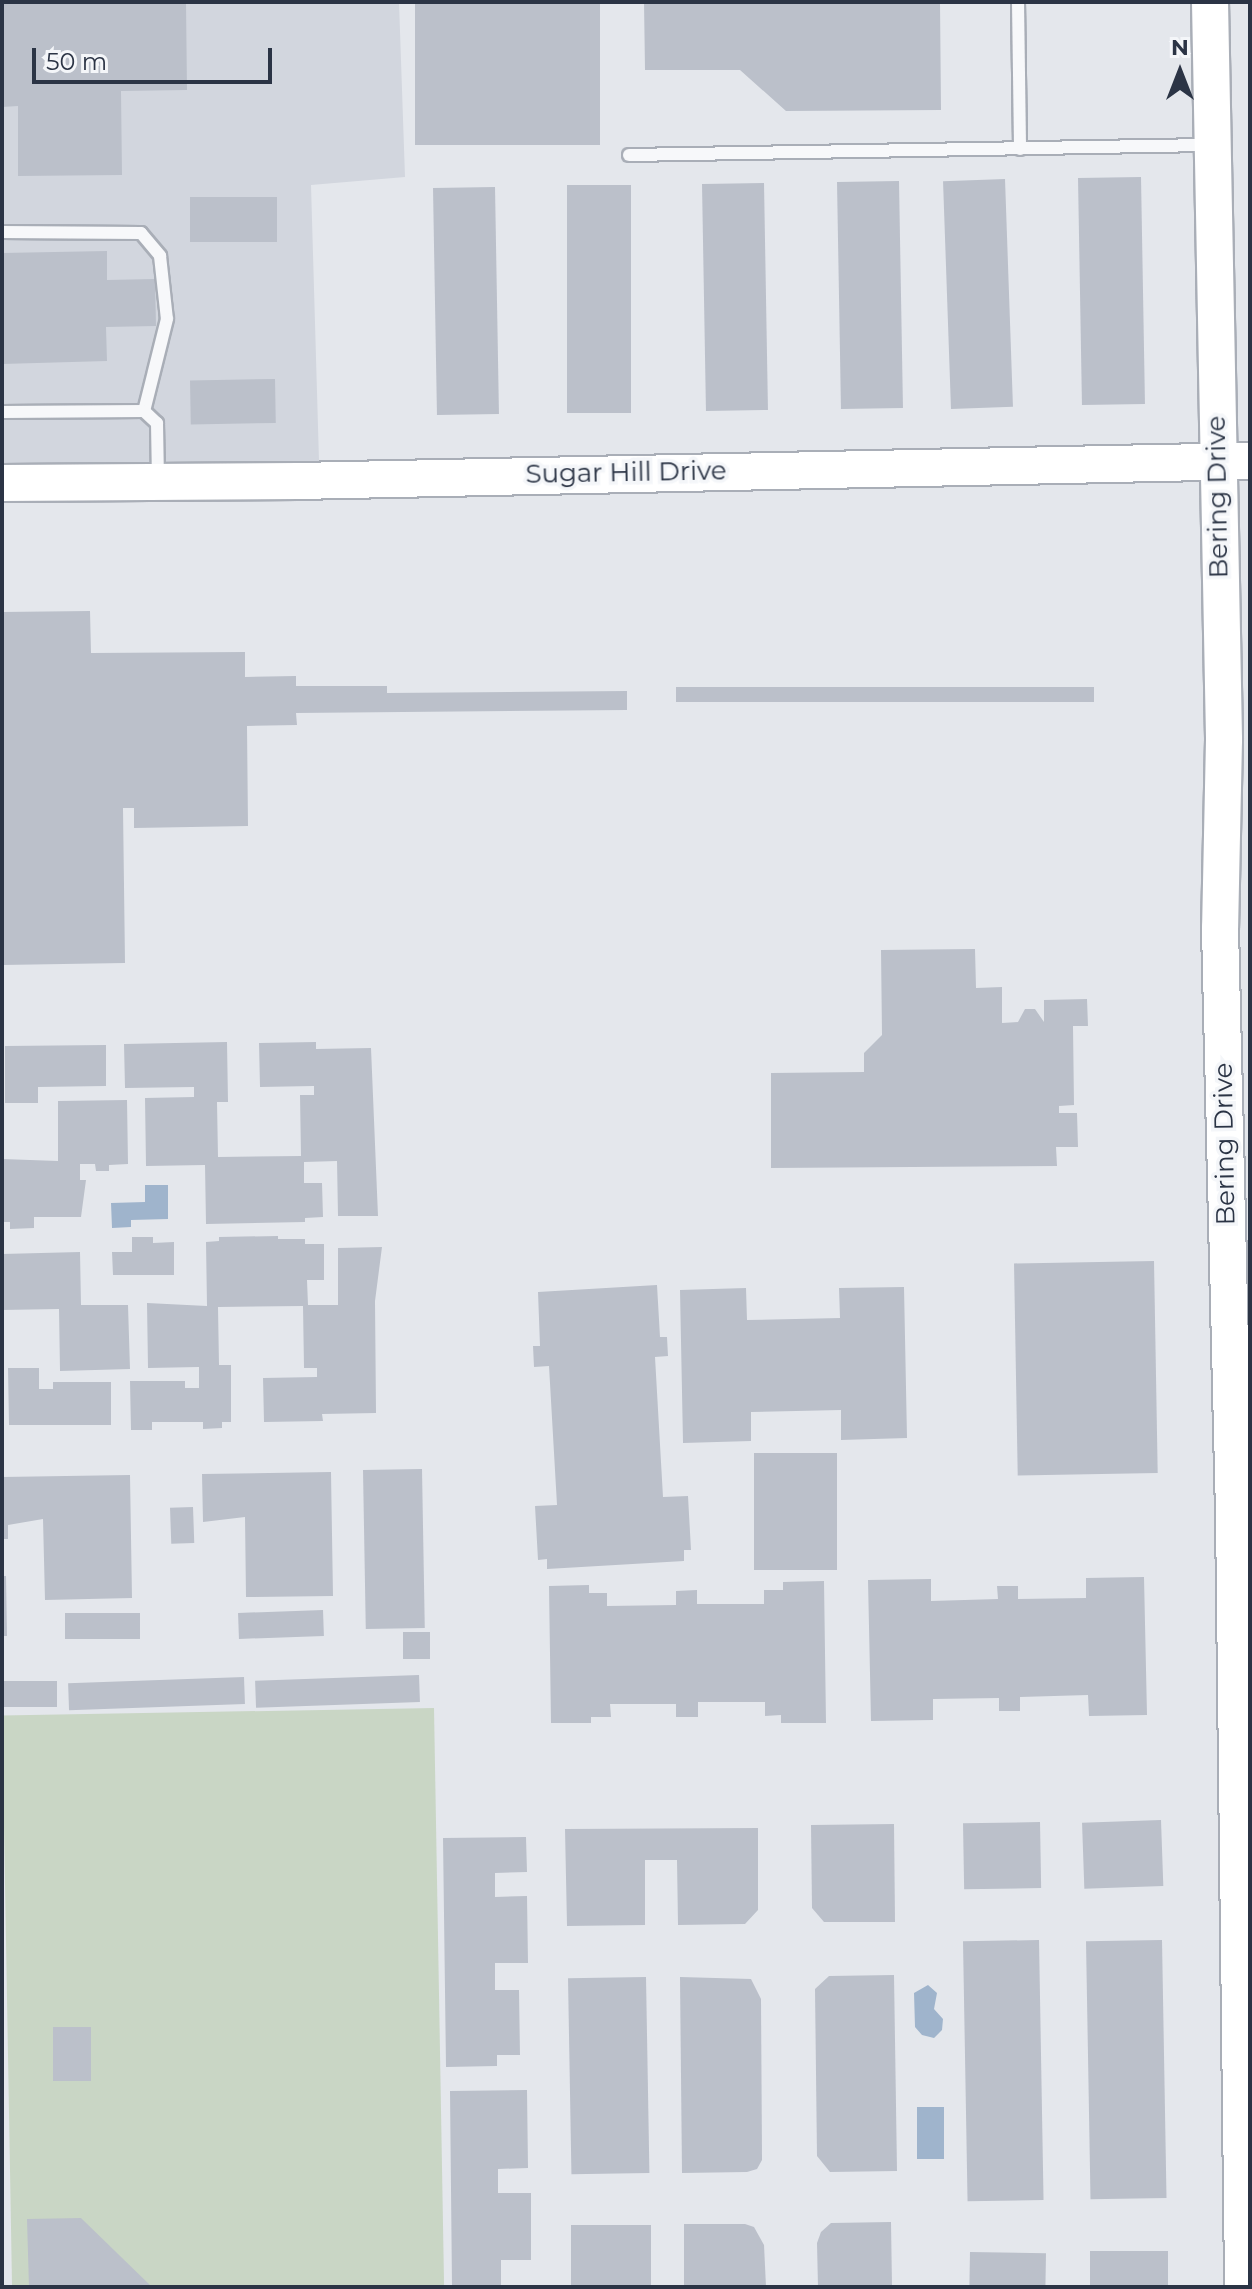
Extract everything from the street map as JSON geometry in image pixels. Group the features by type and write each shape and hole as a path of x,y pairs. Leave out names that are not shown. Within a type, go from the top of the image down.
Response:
{"street":[{"name":"Bering Drive","path":"1210,2 1212,145 1234,461 1220,928 1242,1571 1243,2287"},
{"name":"Sugar Hill Drive","path":"2,483 1234,461"}],"lane":[{"path":"1018,2 1020,149"},
{"path":"629,155 1212,145"},
{"path":"2,232 141,233 160,256 167,319 144,411"},
{"path":"2,412 144,411 157,423 158,482"}],"shaded area":[{"path":"2,2 399,2 405,177 311,185 319,461 2,467"}],"green space":[{"path":"434,1708 444,2287 12,2287 2,1716"}],"water":[{"path":"145,1185 168,1185 168,1219 131,1220 131,1227 112,1228 111,1203 145,1202"},
{"path":"928,1985 937,1993 934,2009 943,2019 942,2030 934,2038 922,2035 915,2027 914,1993"},
{"path":"917,2107 944,2107 944,2159 917,2159"}],"building":[{"path":"2,2 186,2 187,90 121,91 122,175 18,176 18,106 2,107"},
{"path":"415,2 600,2 600,145 415,145"},
{"path":"644,2 940,2 941,110 786,111 740,70 645,70"},
{"path":"1141,177 1145,404 1082,405 1078,178"},
{"path":"1005,179 1013,407 951,409 943,181"},
{"path":"899,181 903,408 841,409 837,182"},
{"path":"764,183 768,410 706,411 702,184"},
{"path":"567,185 631,185 631,413 567,413"},
{"path":"495,187 499,414 437,415 433,188"},
{"path":"190,197 277,197 277,242 190,242"},
{"path":"107,251 107,280 155,279 156,326 106,327 107,361 2,364 2,253"},
{"path":"275,379 276,423 191,424 190,380"},
{"path":"90,611 91,653 245,652 245,677 296,676 296,686 387,686 387,693 627,691 627,710 296,713 297,725 247,726 248,826 134,828 134,808 123,808 125,963 2,965 2,612"},
{"path":"676,687 1094,687 1094,702 676,702"},
{"path":"975,949 976,988 1002,987 1002,1023 1018,1022 1025,1009 1035,1009 1044,1022 1044,1000 1087,999 1088,1026 1073,1026 1074,1105 1059,1106 1059,1113 1077,1113 1078,1147 1056,1147 1057,1166 771,1168 771,1073 864,1072 864,1053 882,1035 881,950"},
{"path":"227,1042 228,1102 217,1102 218,1157 301,1156 300,1095 314,1095 314,1086 260,1087 259,1043 316,1042 316,1049 371,1048 378,1216 338,1216 337,1161 304,1162 304,1183 322,1183 323,1217 305,1218 305,1222 206,1224 205,1165 146,1166 145,1098 194,1097 194,1087 125,1088 124,1044"},
{"path":"106,1045 106,1086 38,1087 38,1103 5,1103 5,1046"},
{"path":"127,1100 128,1164 109,1165 109,1171 96,1171 95,1164 80,1164 80,1180 86,1180 81,1217 34,1217 34,1228 10,1229 10,1222 2,1222 2,1159 58,1161 58,1101"},
{"path":"278,1236 278,1239 305,1239 305,1244 324,1244 324,1280 307,1280 308,1305 338,1305 338,1248 382,1247 375,1301 376,1413 322,1414 323,1421 264,1422 263,1378 317,1377 317,1368 304,1368 303,1306 218,1307 219,1365 231,1365 231,1422 222,1422 222,1428 203,1429 203,1422 152,1422 152,1430 131,1430 130,1381 185,1381 185,1388 199,1388 199,1367 148,1368 147,1303 207,1306 206,1242 219,1241 219,1237"},
{"path":"132,1237 153,1237 153,1243 174,1242 174,1275 113,1275 112,1252 132,1252"},
{"path":"80,1252 81,1305 128,1305 130,1369 60,1371 59,1309 2,1310 2,1254"},
{"path":"1154,1261 1158,1473 1018,1475 1014,1263"},
{"path":"657,1285 660,1337 667,1337 668,1356 655,1357 663,1497 688,1496 691,1550 684,1550 684,1561 547,1569 547,1559 538,1560 535,1506 557,1505 549,1366 534,1367 533,1346 540,1346 538,1292"},
{"path":"904,1287 907,1438 841,1440 841,1410 751,1412 751,1441 683,1443 680,1290 746,1288 747,1320 840,1318 839,1288"},
{"path":"8,1368 39,1368 39,1389 53,1389 53,1382 111,1382 111,1425 9,1425"},
{"path":"754,1453 837,1453 837,1570 754,1570"},
{"path":"422,1469 425,1628 366,1629 363,1470"},
{"path":"331,1472 333,1596 246,1597 245,1517 203,1522 202,1474"},
{"path":"130,1475 132,1598 45,1600 43,1519 8,1525 8,1539 2,1539 2,1477"},
{"path":"193,1507 194,1543 171,1544 170,1508"},
{"path":"2,1576 6,1576 7,1636 2,1636"},
{"path":"1144,1577 1147,1715 1089,1716 1088,1695 1020,1697 1020,1711 999,1711 999,1698 933,1699 933,1720 871,1721 868,1580 931,1579 931,1601 998,1599 997,1586 1018,1586 1018,1599 1086,1598 1086,1578"},
{"path":"824,1581 826,1723 781,1723 781,1715 765,1716 765,1702 698,1702 698,1717 676,1717 676,1704 610,1704 611,1717 591,1717 591,1723 551,1723 549,1586 589,1585 589,1593 607,1593 607,1606 676,1605 676,1591 697,1590 697,1604 764,1604 764,1590 783,1590 783,1582"},
{"path":"323,1610 324,1636 239,1639 238,1613"},
{"path":"65,1613 140,1613 140,1639 65,1639"},
{"path":"403,1632 430,1632 430,1659 403,1659"},
{"path":"419,1675 420,1702 256,1708 255,1681"},
{"path":"244,1677 245,1704 69,1710 68,1683"},
{"path":"2,1681 57,1681 57,1707 2,1707"},
{"path":"1161,1820 1163,1886 1084,1889 1082,1823"},
{"path":"1040,1822 1041,1888 964,1889 963,1823"},
{"path":"894,1824 895,1922 824,1922 812,1908 811,1825"},
{"path":"758,1828 758,1910 745,1924 678,1925 677,1860 645,1860 645,1925 567,1926 565,1829"},
{"path":"526,1837 527,1872 495,1873 495,1897 527,1896 528,1963 495,1963 495,1990 519,1990 520,2055 497,2055 497,2066 446,2067 443,1838"},
{"path":"1039,1940 1044,2200 968,2201 963,1941"},
{"path":"1162,1940 1167,2198 1091,2199 1086,1941"},
{"path":"894,1975 897,2171 830,2172 817,2156 815,1989 829,1976"},
{"path":"646,1977 649,2173 571,2174 568,1978"},
{"path":"680,1977 751,1979 761,1999 762,2160 757,2169 747,2172 682,2173"},
{"path":"53,2027 91,2027 91,2081 53,2081"},
{"path":"527,2090 528,2168 498,2169 498,2193 531,2193 531,2260 501,2260 501,2287 452,2287 450,2091"},
{"path":"81,2218 152,2287 29,2287 27,2219"},
{"path":"891,2222 892,2287 818,2287 817,2243 821,2232 831,2223"},
{"path":"684,2224 745,2224 754,2227 764,2245 766,2287 684,2287"},
{"path":"571,2225 651,2225 651,2287 571,2287"},
{"path":"1090,2251 1168,2251 1168,2287 1090,2287"},
{"path":"970,2252 1046,2253 1045,2287 969,2287"}]}
